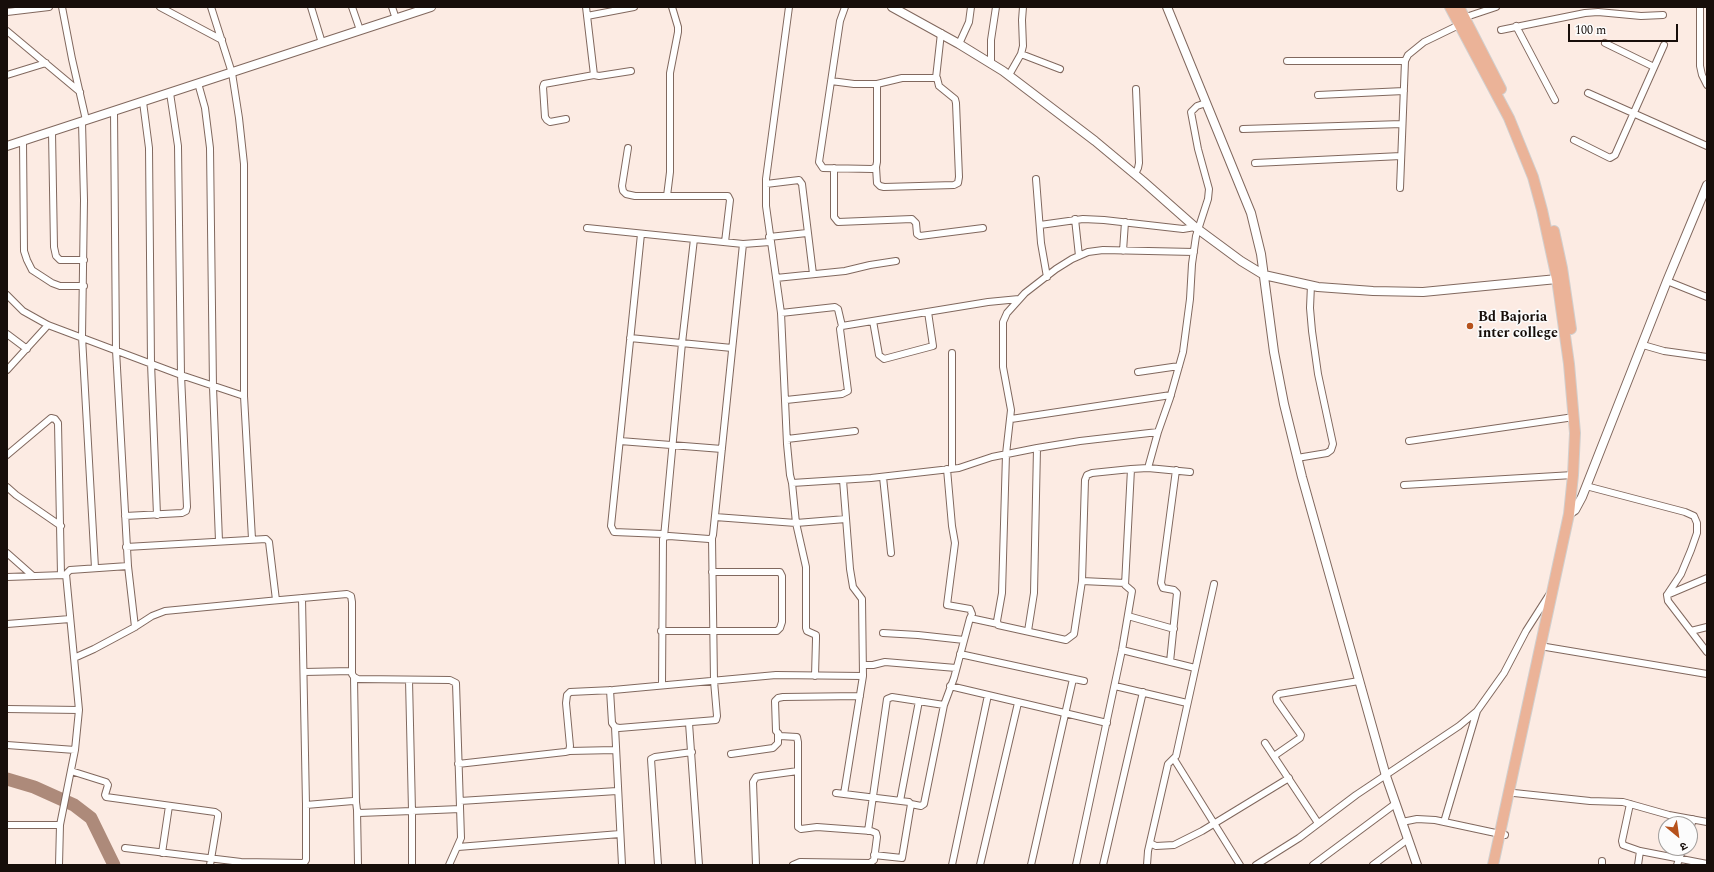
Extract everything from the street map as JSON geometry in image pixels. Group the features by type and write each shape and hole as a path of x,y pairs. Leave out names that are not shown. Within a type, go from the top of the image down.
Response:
{"main road":[{"path":"1450,7 1460,21 1514,114 1531,154 1548,208 1562,268 1575,363 1580,433 1579,464 1563,576 1521,744 1514,793 1493,865"},
{"path":"1459,7 1460,21 1509,118 1526,158 1542,210 1557,279 1569,364 1574,417 1575,439 1572,512 1554,586 1502,835 1500,865"}],"street":[{"path":"7,12 49,7"},
{"path":"62,7 80,92 84,121 84,286 82,337 94,568"},
{"path":"160,7 222,40"},
{"path":"211,7 232,73 239,118 245,179 244,396 252,539"},
{"path":"311,7 322,43"},
{"path":"352,7 360,30"},
{"path":"392,7 396,19"},
{"path":"7,146 429,7"},
{"path":"586,7 594,75"},
{"path":"588,16 634,7"},
{"path":"667,196 670,172 670,73 678,32 672,7"},
{"path":"789,7 766,184 766,206 781,313 790,475 796,523 806,567 806,628 807,631 816,635 815,676"},
{"path":"845,7 840,21 819,162 823,168 872,169 876,167"},
{"path":"892,7 959,44 1009,75 1095,141 1196,228 1241,261 1264,275 1311,285 1345,290 1422,292 1557,279"},
{"path":"959,44 969,22 971,7"},
{"path":"991,64 991,40 996,7"},
{"path":"1009,75 1021,54 1024,39 1022,20 1023,7"},
{"path":"1166,7 1251,213 1257,234 1264,275 1275,359 1297,458 1386,776 1418,865"},
{"path":"1400,188 1405,61 1408,55 1424,42 1460,21 1496,7"},
{"path":"1700,7 1700,66 1702,75 1707,84"},
{"path":"1501,30 1599,9 1641,16 1662,15"},
{"path":"1516,26 1555,100"},
{"path":"7,31 80,92"},
{"path":"877,84 877,183 884,187 954,185 958,183 956,103 955,99 939,86 937,78 941,34"},
{"path":"1605,43 1654,66"},
{"path":"1574,140 1610,158 1615,155 1664,45"},
{"path":"1021,54 1060,69"},
{"path":"1287,61 1405,61"},
{"path":"7,75 46,63"},
{"path":"566,119 550,122 545,117 544,84 594,75 598,76 631,71"},
{"path":"831,80 854,84 877,84 902,78 932,80 937,78"},
{"path":"198,84 205,108 210,148 213,387 219,541"},
{"path":"1135,174 1139,163 1136,89"},
{"path":"1318,95 1404,91"},
{"path":"125,516 182,513 186,511 187,507 181,375 178,146 170,93"},
{"path":"1588,93 1707,146"},
{"path":"143,102 149,148 150,363 157,514"},
{"path":"1148,468 1183,352 1190,299 1196,228 1205,212 1209,189 1202,158 1198,149 1191,112 1197,106 1206,103"},
{"path":"114,111 116,350 126,548 135,627"},
{"path":"1243,129 1402,124"},
{"path":"52,132 54,247 56,256 60,260 84,260"},
{"path":"23,141 23,231 24,251 27,260 32,270 52,283 60,286 84,286"},
{"path":"628,148 623,191 626,194 636,196 728,196 730,200 724,242"},
{"path":"1255,163 1401,156"},
{"path":"834,168 834,217 838,222 912,219 916,223 916,234 920,236 983,228"},
{"path":"1036,179 1047,277"},
{"path":"766,184 800,181 813,274"},
{"path":"1572,512 1586,486 1667,281 1707,185"},
{"path":"1040,225 1075,219 1104,220 1183,229 1196,228"},
{"path":"1075,219 1079,256"},
{"path":"1123,251 1125,222"},
{"path":"587,228 742,244 807,232"},
{"path":"641,234 612,529 614,532 712,538"},
{"path":"662,686 661,631 663,536 694,239"},
{"path":"615,727 619,728 716,720 712,538 742,244"},
{"path":"998,624 1002,593 1006,454 1011,419 1011,410 1003,366 1003,322 1007,313 1019,299 1047,277 1072,259 1088,252 1103,250 1194,252"},
{"path":"776,278 845,271 870,264 896,261"},
{"path":"1667,281 1707,297"},
{"path":"1297,458 1327,453 1331,450 1332,444 1318,374 1312,331 1310,308 1311,285"},
{"path":"7,294 23,311 48,325 213,387 244,396"},
{"path":"842,326 988,302 1019,299"},
{"path":"781,313 835,307 838,309 842,326 840,329 848,391 842,394 786,400"},
{"path":"873,321 879,355 884,359 933,346 928,312"},
{"path":"7,370 27,350 48,325"},
{"path":"7,334 27,350"},
{"path":"630,338 732,348"},
{"path":"1643,345 1667,352 1707,357"},
{"path":"836,793 900,801 921,806 924,804 944,705 972,614 970,609 950,606 947,602 955,543 952,526 950,469 952,353"},
{"path":"1138,372 1179,366"},
{"path":"1011,419 1171,395"},
{"path":"1409,441 1574,417"},
{"path":"7,455 51,418 55,419 58,423 60,526 63,575 70,619 79,710 75,750 60,825 59,865"},
{"path":"787,439 855,431"},
{"path":"792,483 883,477 959,468 992,457 1037,448 1080,441 1158,432"},
{"path":"620,441 722,449"},
{"path":"1028,631 1034,593 1037,448"},
{"path":"970,618 1066,640 1071,638 1074,634 1082,581 1084,480 1087,475 1148,468 1190,472"},
{"path":"1076,865 1115,686 1132,591 1126,587 1125,583 1131,469"},
{"path":"1170,662 1177,593 1174,590 1163,588 1161,583 1176,470"},
{"path":"1404,485 1573,475"},
{"path":"883,477 891,553"},
{"path":"843,480 850,569 853,587 862,599 863,665 863,676 844,794"},
{"path":"1586,486 1685,512 1694,516 1697,523 1697,533 1681,574 1667,595 1668,601 1707,652"},
{"path":"7,487 60,526"},
{"path":"715,517 796,523 846,519"},
{"path":"126,548 263,538 269,542 276,600"},
{"path":"7,553 33,576"},
{"path":"7,576 63,575 70,570 128,566"},
{"path":"661,631 777,631 780,628 782,622 782,576 780,572 712,572"},
{"path":"1667,595 1707,578"},
{"path":"1082,581 1125,583"},
{"path":"1147,865 1150,843 1168,764 1174,759 1214,584"},
{"path":"1256,865 1459,726 1477,711 1504,673 1526,631 1554,586"},
{"path":"74,658 94,650 152,616 165,611 347,594 351,596 358,865"},
{"path":"125,848 210,862 306,864 302,598"},
{"path":"1128,616 1174,629"},
{"path":"7,624 70,619"},
{"path":"1691,631 1707,627"},
{"path":"883,633 918,634 964,640"},
{"path":"1546,647 1707,674"},
{"path":"1122,650 1195,668"},
{"path":"960,654 1084,681"},
{"path":"863,665 873,665 886,662 956,668"},
{"path":"304,672 353,674 358,679 450,680 456,683 461,838 449,865"},
{"path":"569,750 570,746 566,703 567,695 570,692 662,686 776,675 863,676"},
{"path":"1032,865 1073,679"},
{"path":"409,680 412,865"},
{"path":"1274,756 1300,738 1301,735 1277,701 1276,697 1279,694 1359,681"},
{"path":"950,686 1018,703 1066,712 1107,722"},
{"path":"1115,686 1187,704"},
{"path":"610,690 612,723 615,727 617,791 622,865"},
{"path":"1103,865 1143,692"},
{"path":"952,865 988,695"},
{"path":"731,754 773,748 778,743 775,701 778,698 860,696"},
{"path":"868,831 887,699 892,697 944,705"},
{"path":"900,801 919,701"},
{"path":"980,865 1018,703"},
{"path":"7,709 79,710"},
{"path":"1444,822 1477,711"},
{"path":"689,723 699,865"},
{"path":"778,733 780,736 797,737 798,827 801,829 817,827 868,831 876,833 877,836 874,860 867,864 800,862 793,865"},
{"path":"1265,743 1318,823"},
{"path":"7,745 75,750"},
{"path":"458,764 565,752 569,750 615,750"},
{"path":"658,865 651,759 655,757 692,752"},
{"path":"1174,759 1240,865"},
{"path":"71,771 106,782 108,785 105,795 106,797 215,812 218,814 210,862"},
{"path":"756,865 753,782 756,777 798,771"},
{"path":"1150,843 1156,846 1174,845 1215,823 1289,778"},
{"path":"460,801 617,791"},
{"path":"1514,793 1630,804 1675,816"},
{"path":"306,805 356,802"},
{"path":"874,856 902,858 911,804"},
{"path":"1313,865 1395,804"},
{"path":"1630,804 1622,841 1627,847 1678,862 1707,864"},
{"path":"162,853 169,806"},
{"path":"357,810 362,813 460,809"},
{"path":"1402,822 1417,819 1444,822 1502,835"},
{"path":"7,825 60,825"},
{"path":"458,847 620,834"},
{"path":"1373,865 1408,839"},
{"path":"1638,865 1640,850"}],"waterway":[{"path":"7,779 34,787 74,805 91,818 114,865"}],"place":[{"name":"Bd Bajoria inter college","path":"1470,326"}]}
